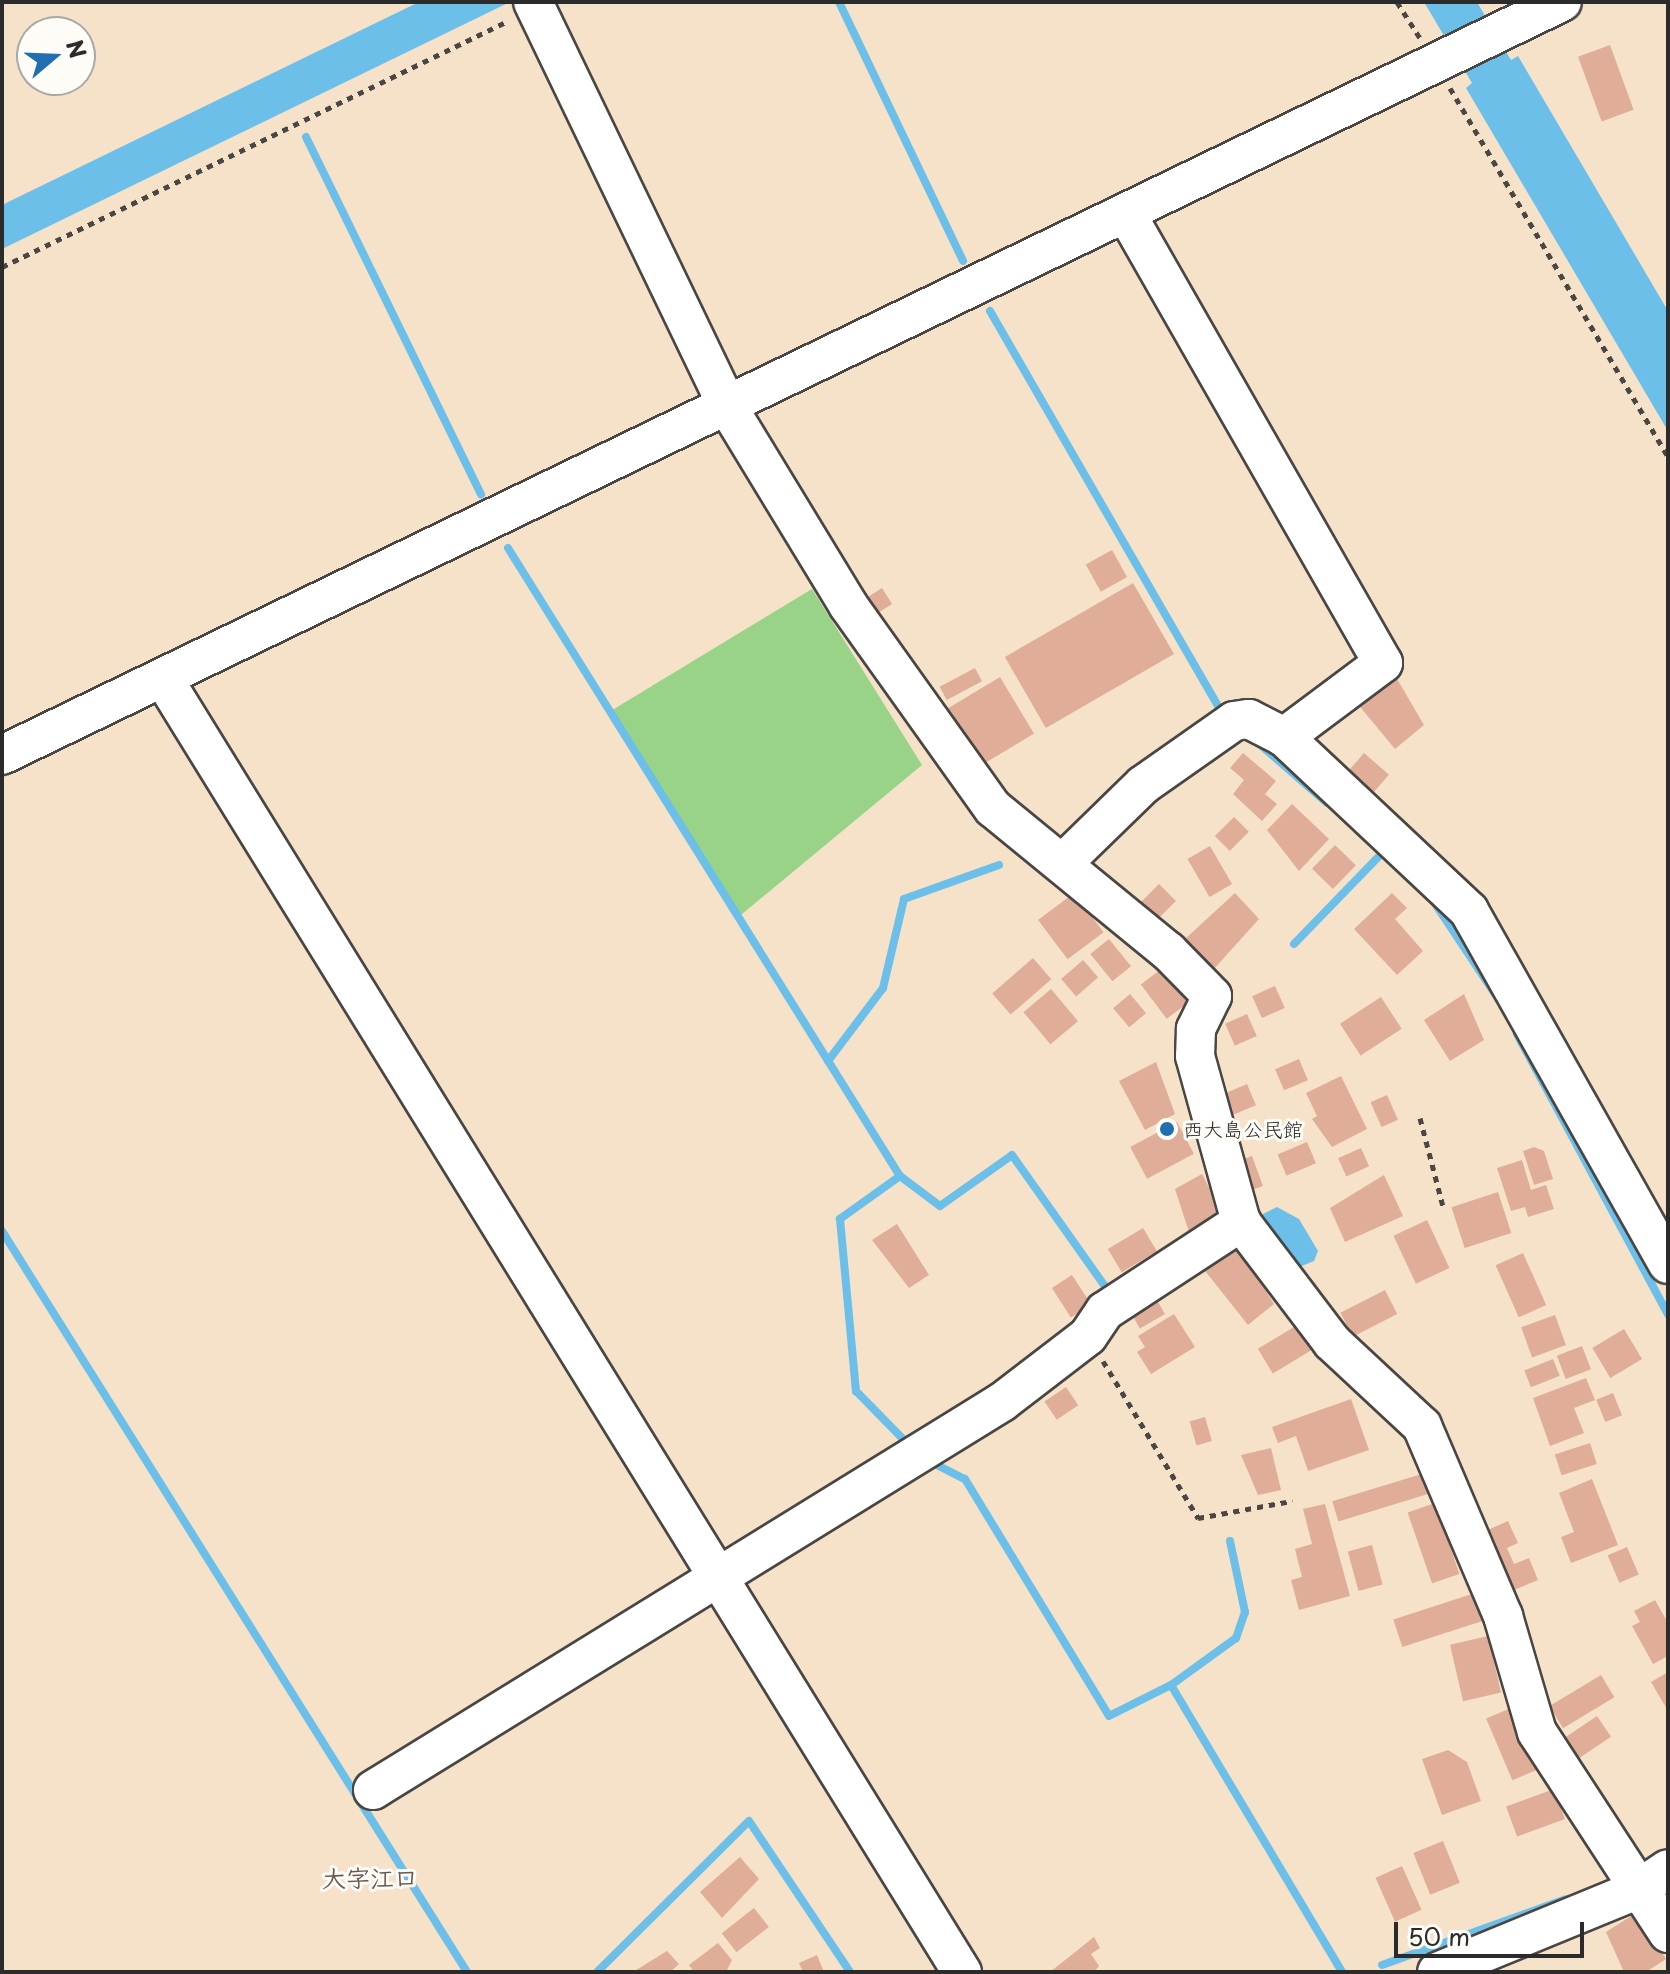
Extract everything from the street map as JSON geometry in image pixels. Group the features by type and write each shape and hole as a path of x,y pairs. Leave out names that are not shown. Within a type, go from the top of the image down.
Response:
{"street":[{"path":"2,755 729,409 1562,2"},
{"path":"534,5 729,409 952,756 993,808 1063,863 1212,996 1196,1029 1195,1056 1241,1222 1311,1319 1422,1426 1503,1616 1537,1732 1637,1890 1668,1933"},
{"path":"1127,215 1383,663 1284,737"},
{"path":"163,678 962,1972"},
{"path":"1063,863 1143,785 1234,721 1249,719 1284,737 1469,911 1668,1264"},
{"path":"373,1790 1002,1402 1088,1336 1105,1311 1241,1222"},
{"path":"1437,1972 1637,1890 1668,1869"}],"path":[{"path":"1397,2 1668,456"},
{"path":"2,267 534,5"},
{"path":"1420,1118 1443,1206"},
{"path":"1088,1336 1198,1518 1292,1501"}],"green space":[{"path":"812,589 922,765 736,919 609,712"}],"water":[{"path":"419,2 510,2 2,249 2,205"},
{"path":"1424,2 1477,2 1511,60 1518,56 1668,311 1668,431 1466,88 1472,83"},
{"path":"1277,1207 1299,1219 1318,1251 1314,1261 1292,1270 1257,1217"}],"building":[{"path":"1610,45 1634,110 1602,121 1578,57"},
{"path":"1112,550 1127,577 1101,592 1086,565"},
{"path":"1133,583 1174,654 1046,728 1005,657"},
{"path":"882,588 892,604 874,615 864,599"},
{"path":"975,668 982,681 947,700 940,687"},
{"path":"1393,672 1424,725 1395,749 1356,702"},
{"path":"1000,677 1034,734 982,765 948,708"},
{"path":"1243,753 1276,781 1265,794 1277,804 1262,821 1233,794 1244,780 1230,768"},
{"path":"1364,753 1389,775 1367,800 1342,778"},
{"path":"1292,804 1329,839 1299,871 1267,830"},
{"path":"1234,817 1249,832 1230,851 1215,836"},
{"path":"1335,845 1356,865 1333,889 1312,869"},
{"path":"1210,846 1232,884 1209,897 1187,859"},
{"path":"1159,884 1176,901 1153,924 1136,907"},
{"path":"1074,893 1103,932 1068,959 1038,920"},
{"path":"1235,893 1259,919 1213,970 1185,939"},
{"path":"1392,893 1407,908 1395,919 1423,951 1397,975 1354,929"},
{"path":"1109,939 1131,966 1112,981 1090,954"},
{"path":"1033,958 1051,979 1011,1015 992,993"},
{"path":"1083,960 1098,977 1076,996 1061,979"},
{"path":"1164,967 1190,1001 1167,1019 1141,984"},
{"path":"1275,986 1285,1008 1262,1018 1252,996"},
{"path":"1051,989 1078,1021 1050,1044 1023,1012"},
{"path":"1130,994 1146,1013 1129,1027 1113,1008"},
{"path":"1464,994 1484,1040 1450,1061 1424,1020"},
{"path":"1381,997 1402,1029 1361,1056 1340,1024"},
{"path":"1247,1014 1257,1036 1235,1046 1225,1024"},
{"path":"1299,1059 1308,1080 1284,1090 1275,1069"},
{"path":"1156,1062 1175,1114 1145,1130 1119,1081"},
{"path":"1341,1076 1367,1129 1332,1147 1312,1119 1317,1116 1306,1093"},
{"path":"1247,1084 1256,1105 1232,1115 1223,1094"},
{"path":"1387,1095 1398,1120 1382,1127 1371,1102"},
{"path":"1177,1122 1194,1154 1147,1179 1130,1147"},
{"path":"1307,1142 1316,1163 1287,1176 1278,1155"},
{"path":"1534,1147 1544,1151 1553,1179 1534,1185 1523,1151"},
{"path":"1361,1148 1369,1166 1346,1176 1338,1158"},
{"path":"1252,1156 1263,1186 1242,1194 1231,1164"},
{"path":"1522,1160 1531,1190 1546,1185 1554,1209 1528,1217 1525,1207 1511,1211 1497,1168"},
{"path":"1202,1174 1223,1214 1189,1232 1175,1189"},
{"path":"1384,1175 1403,1216 1345,1242 1330,1208"},
{"path":"1498,1192 1511,1233 1465,1248 1451,1207"},
{"path":"1427,1220 1449,1268 1416,1284 1393,1236"},
{"path":"897,1224 929,1275 909,1288 872,1240"},
{"path":"1143,1228 1157,1251 1122,1272 1108,1249"},
{"path":"1235,1242 1274,1304 1248,1325 1202,1267"},
{"path":"1523,1253 1546,1305 1519,1317 1496,1265"},
{"path":"1072,1275 1091,1304 1071,1317 1052,1288"},
{"path":"1385,1290 1397,1314 1353,1337 1340,1313"},
{"path":"1154,1295 1165,1314 1140,1329 1129,1310"},
{"path":"1174,1314 1195,1347 1151,1374 1137,1352 1145,1347 1138,1336"},
{"path":"1555,1315 1566,1345 1532,1357 1521,1327"},
{"path":"1299,1324 1314,1349 1273,1374 1258,1349"},
{"path":"1624,1329 1642,1359 1610,1378 1592,1348"},
{"path":"1582,1346 1591,1369 1566,1379 1557,1356"},
{"path":"1553,1359 1560,1376 1531,1387 1524,1371"},
{"path":"1586,1378 1595,1400 1574,1408 1584,1433 1550,1446 1533,1398"},
{"path":"1066,1387 1078,1405 1057,1420 1044,1402"},
{"path":"1613,1393 1622,1415 1605,1422 1596,1400"},
{"path":"1351,1399 1369,1450 1308,1471 1296,1436 1278,1443 1272,1427"},
{"path":"1205,1417 1212,1441 1197,1445 1190,1421"},
{"path":"1590,1443 1597,1464 1562,1475 1555,1454"},
{"path":"1271,1448 1281,1490 1258,1495 1241,1455"},
{"path":"1425,1473 1431,1493 1338,1521 1332,1501"},
{"path":"1592,1479 1618,1545 1571,1563 1561,1537 1574,1532 1559,1493"},
{"path":"1435,1503 1459,1574 1432,1583 1408,1512"},
{"path":"1325,1504 1350,1596 1299,1610 1291,1580 1302,1577 1295,1549 1312,1544 1303,1509"},
{"path":"1508,1521 1518,1543 1507,1548 1514,1564 1529,1558 1538,1580 1507,1593 1481,1533"},
{"path":"1372,1545 1383,1585 1358,1591 1348,1551"},
{"path":"1627,1547 1639,1575 1619,1583 1608,1555"},
{"path":"1478,1592 1487,1620 1402,1647 1393,1620"},
{"path":"1655,1600 1668,1623 1668,1656 1653,1664 1632,1626 1640,1622 1634,1611"},
{"path":"1488,1636 1501,1693 1463,1701 1450,1645"},
{"path":"1668,1672 1668,1711 1651,1682"},
{"path":"1601,1675 1614,1697 1563,1728 1550,1706"},
{"path":"1511,1708 1537,1770 1512,1780 1486,1719"},
{"path":"1597,1716 1611,1737 1575,1761 1561,1740"},
{"path":"1448,1750 1467,1762 1481,1801 1442,1815 1422,1759"},
{"path":"1554,1789 1565,1819 1517,1837 1506,1806"},
{"path":"1443,1841 1460,1883 1430,1895 1413,1853"},
{"path":"740,1857 759,1879 722,1918 700,1892"},
{"path":"1402,1866 1422,1910 1395,1922 1376,1878"},
{"path":"754,1908 769,1927 736,1952 722,1933"},
{"path":"1636,1913 1666,1959 1646,1972 1624,1972 1606,1932"},
{"path":"1094,1937 1100,1948 1091,1954 1099,1966 1094,1972 1050,1972"},
{"path":"718,1943 732,1960 726,1972 694,1972 689,1965"},
{"path":"667,1951 679,1964 670,1972 633,1972"},
{"path":"817,1955 824,1972 803,1972 799,1963"}],"waterway":[{"path":"839,2 963,261"},
{"path":"306,137 481,494"},
{"path":"990,311 1219,707"},
{"path":"508,548 900,1176 840,1219 856,1391 905,1441"},
{"path":"1256,741 1327,803"},
{"path":"1294,944 1383,852"},
{"path":"828,1061 883,988 904,899 999,865"},
{"path":"1432,899 1495,994"},
{"path":"1517,1034 1668,1315"},
{"path":"900,1176 940,1206 1012,1155 1106,1288"},
{"path":"2,1231 467,1972"},
{"path":"937,1465 965,1479 1109,1716 1171,1685"},
{"path":"1230,1541 1245,1612 1236,1638 1171,1685 1342,1972"},
{"path":"597,1972 749,1821 850,1972"},
{"path":"1382,1965 1566,1899"}],"place":[{"name":"西大島公民館","path":"1167,1129"}],"district":[{"name":"大字江口","path":"370,1878"}]}
